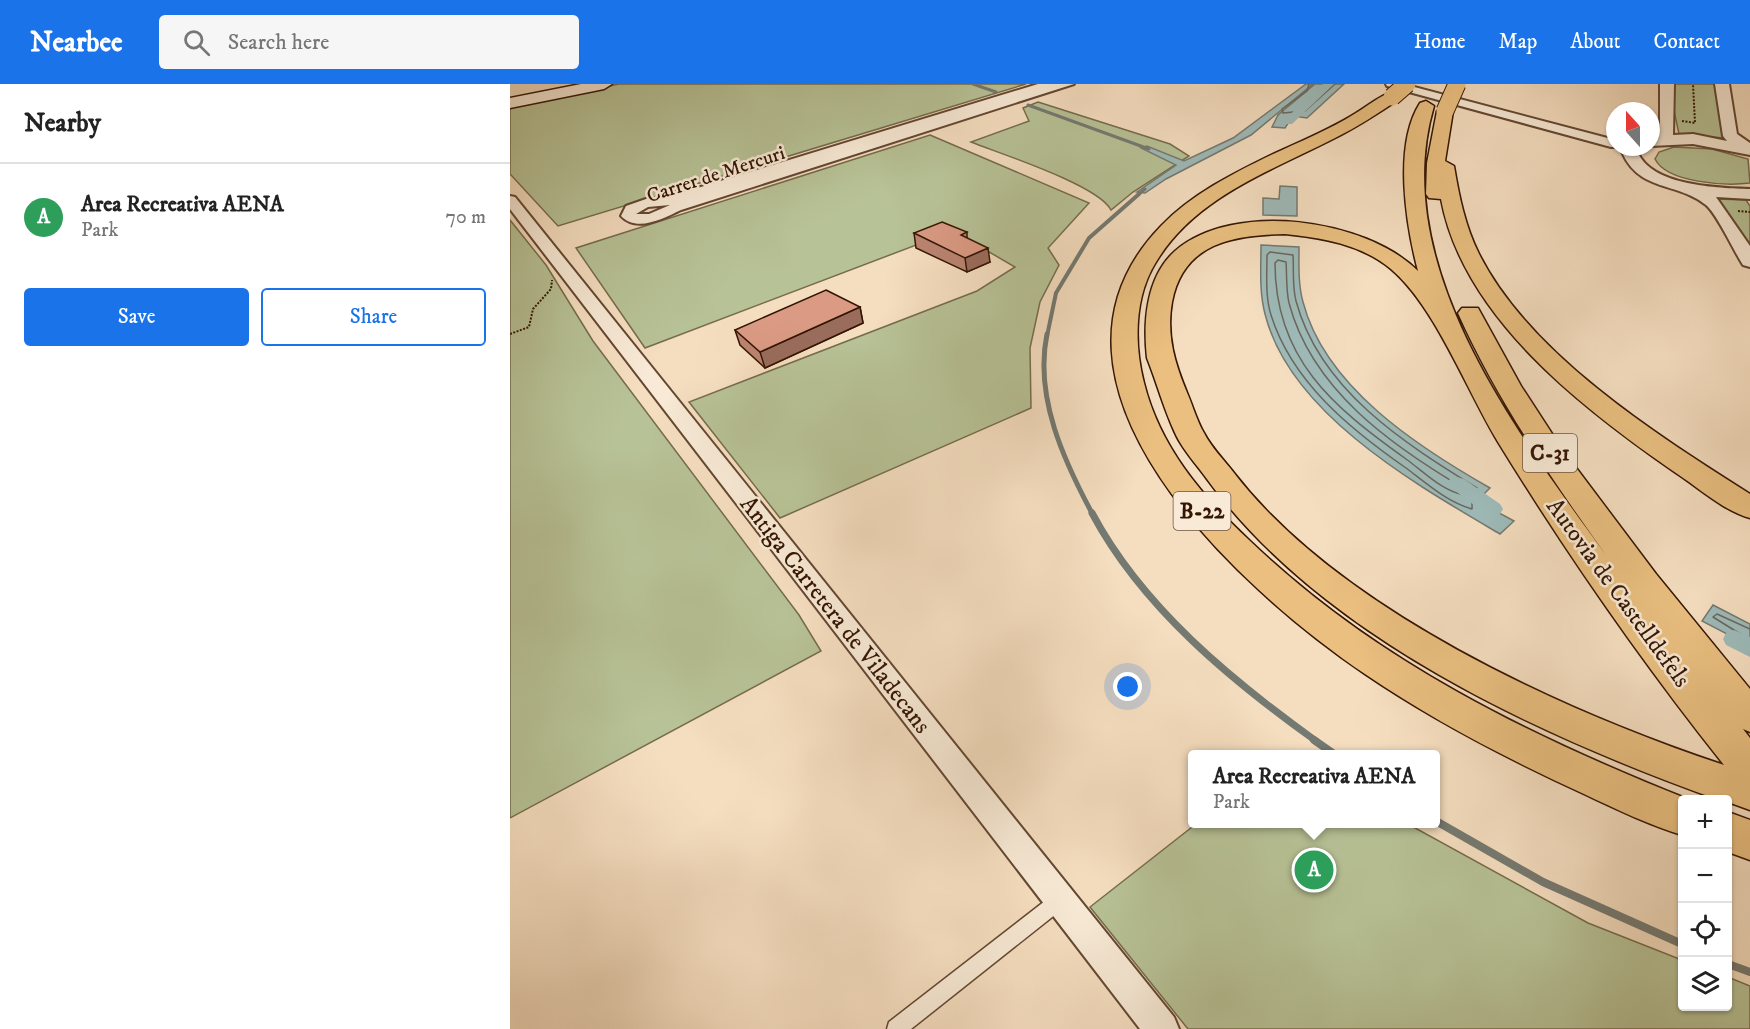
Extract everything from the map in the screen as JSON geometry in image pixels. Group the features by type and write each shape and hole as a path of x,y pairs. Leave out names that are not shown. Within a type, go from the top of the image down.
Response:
{"highway":[{"name":"Autovia de Castelldefels","path":"1438,84 1436,109 1439,150 1434,162 1434,179 1446,246 1479,334 1510,390 1551,455 1633,571 1750,716"},
{"name":"C-31","path":"1436,109 1457,84"},
{"name":"B-22","path":"1400,87 1353,123 1260,168 1210,196 1174,224 1159,241 1134,281 1124,336 1132,393 1141,418 1178,482 1206,517 1244,558 1293,601 1354,648 1407,683 1537,755 1678,814"},
{"name":"Autovia de Castelldefels","path":"1436,109 1415,152 1415,205 1438,295 1460,346 1486,398 1522,457 1599,572 1662,657 1746,783"},
{"path":"1439,150 1444,163 1452,209 1469,254 1506,311 1567,375 1624,422 1750,508"},
{"path":"1460,346 1419,285 1392,258 1358,242 1318,231 1255,230 1209,241 1195,247 1174,267 1160,305 1160,356 1169,391 1188,430 1214,471 1244,507 1282,545 1328,584 1374,618 1429,651 1524,701 1646,756 1746,783"},
{"path":"1732,833 1750,840"}],"main road":[{"path":"510,103 604,84"}],"street":[{"name":"Carrer de Mercuri","path":"1049,84 669,201 641,205 631,209 628,216 636,219 657,217 676,207 1069,84"},
{"path":"1660,137 1667,133 1667,84"},
{"path":"1722,84 1730,136 1750,150"},
{"path":"1400,87 1606,135"},
{"path":"1400,87 1606,142"},
{"path":"1660,140 1711,141 1750,150"},
{"path":"1630,156 1637,167 1713,202 1750,261"},
{"path":"1668,182 1715,193 1749,195"},
{"name":"Antiga Carretera de Viladecans","path":"510,200 561,268 1161,1029"}],"lane":[{"path":"896,1029 1060,900"}],"path":[{"path":"1679,120 1695,123 1693,84"},
{"path":"1736,211 1750,212"},
{"path":"510,334 530,328 534,323 533,309 551,289 552,278 561,268"}],"green space":[{"path":"619,84 1026,84 558,226 510,174 510,106"},
{"path":"1673,84 1717,84 1724,138 1679,134 1673,106"},
{"path":"1038,102 1170,144 1189,156 1133,192 1111,210 1102,200 1069,181 971,142 1029,121 1023,108"},
{"path":"930,135 1089,203 1048,248 1059,265 1040,302 1030,348 1031,408 780,518 689,402 977,291 1015,267 953,231 645,348 576,248"},
{"path":"1674,147 1712,149 1748,159 1750,183 1713,183 1684,178 1662,167 1655,159 1660,156 1660,152"},
{"path":"1718,199 1746,200 1750,206 1750,249"},
{"path":"510,220 546,265 593,341 799,615 821,651 510,818"},
{"path":"1191,828 1415,828 1588,923 1678,958 1678,1011 1732,1011 1732,979 1750,986 1750,1029 1188,1029 1090,907"}],"water":[{"path":"1306,84 1313,84 1251,135 1166,179 1145,193 1137,192 1176,165 1141,148 1147,146 1184,161 1233,138"},
{"path":"1315,84 1344,84 1307,118 1293,116 1285,128 1272,127 1278,115"},
{"path":"1280,186 1297,187 1297,216 1263,215 1263,198 1279,199"},
{"path":"1261,245 1299,247 1301,295 1314,333 1331,361 1378,412 1405,434 1490,488 1477,501 1514,521 1500,534 1432,493 1361,443 1328,415 1301,384 1279,350 1265,314 1261,288"},
{"path":"1713,605 1750,624 1750,646 1702,621"}],"building":[{"path":"942,222 967,232 961,235 988,248 965,258 914,233"},
{"path":"826,290 860,307 760,352 735,330"}],"waterway":[{"path":"973,84 996,92"},
{"path":"1288,122 1329,84"},
{"path":"1028,105 1149,149"},
{"path":"1138,195 1145,189"},
{"path":"1047,336 1056,293 1089,238 1139,194"},
{"path":"1047,334 1044,358 1048,405 1062,451 1092,513"},
{"path":"1457,483 1493,509"},
{"path":"1092,513 1112,547 1162,610 1221,667 1316,741"},
{"path":"1734,639 1750,648"},
{"path":"1314,740 1328,750"},
{"path":"1440,823 1543,882 1678,942"},
{"path":"1732,965 1750,972"}],"place":[{"name":"Area Recreativa AENA","path":"1314,870"}]}
